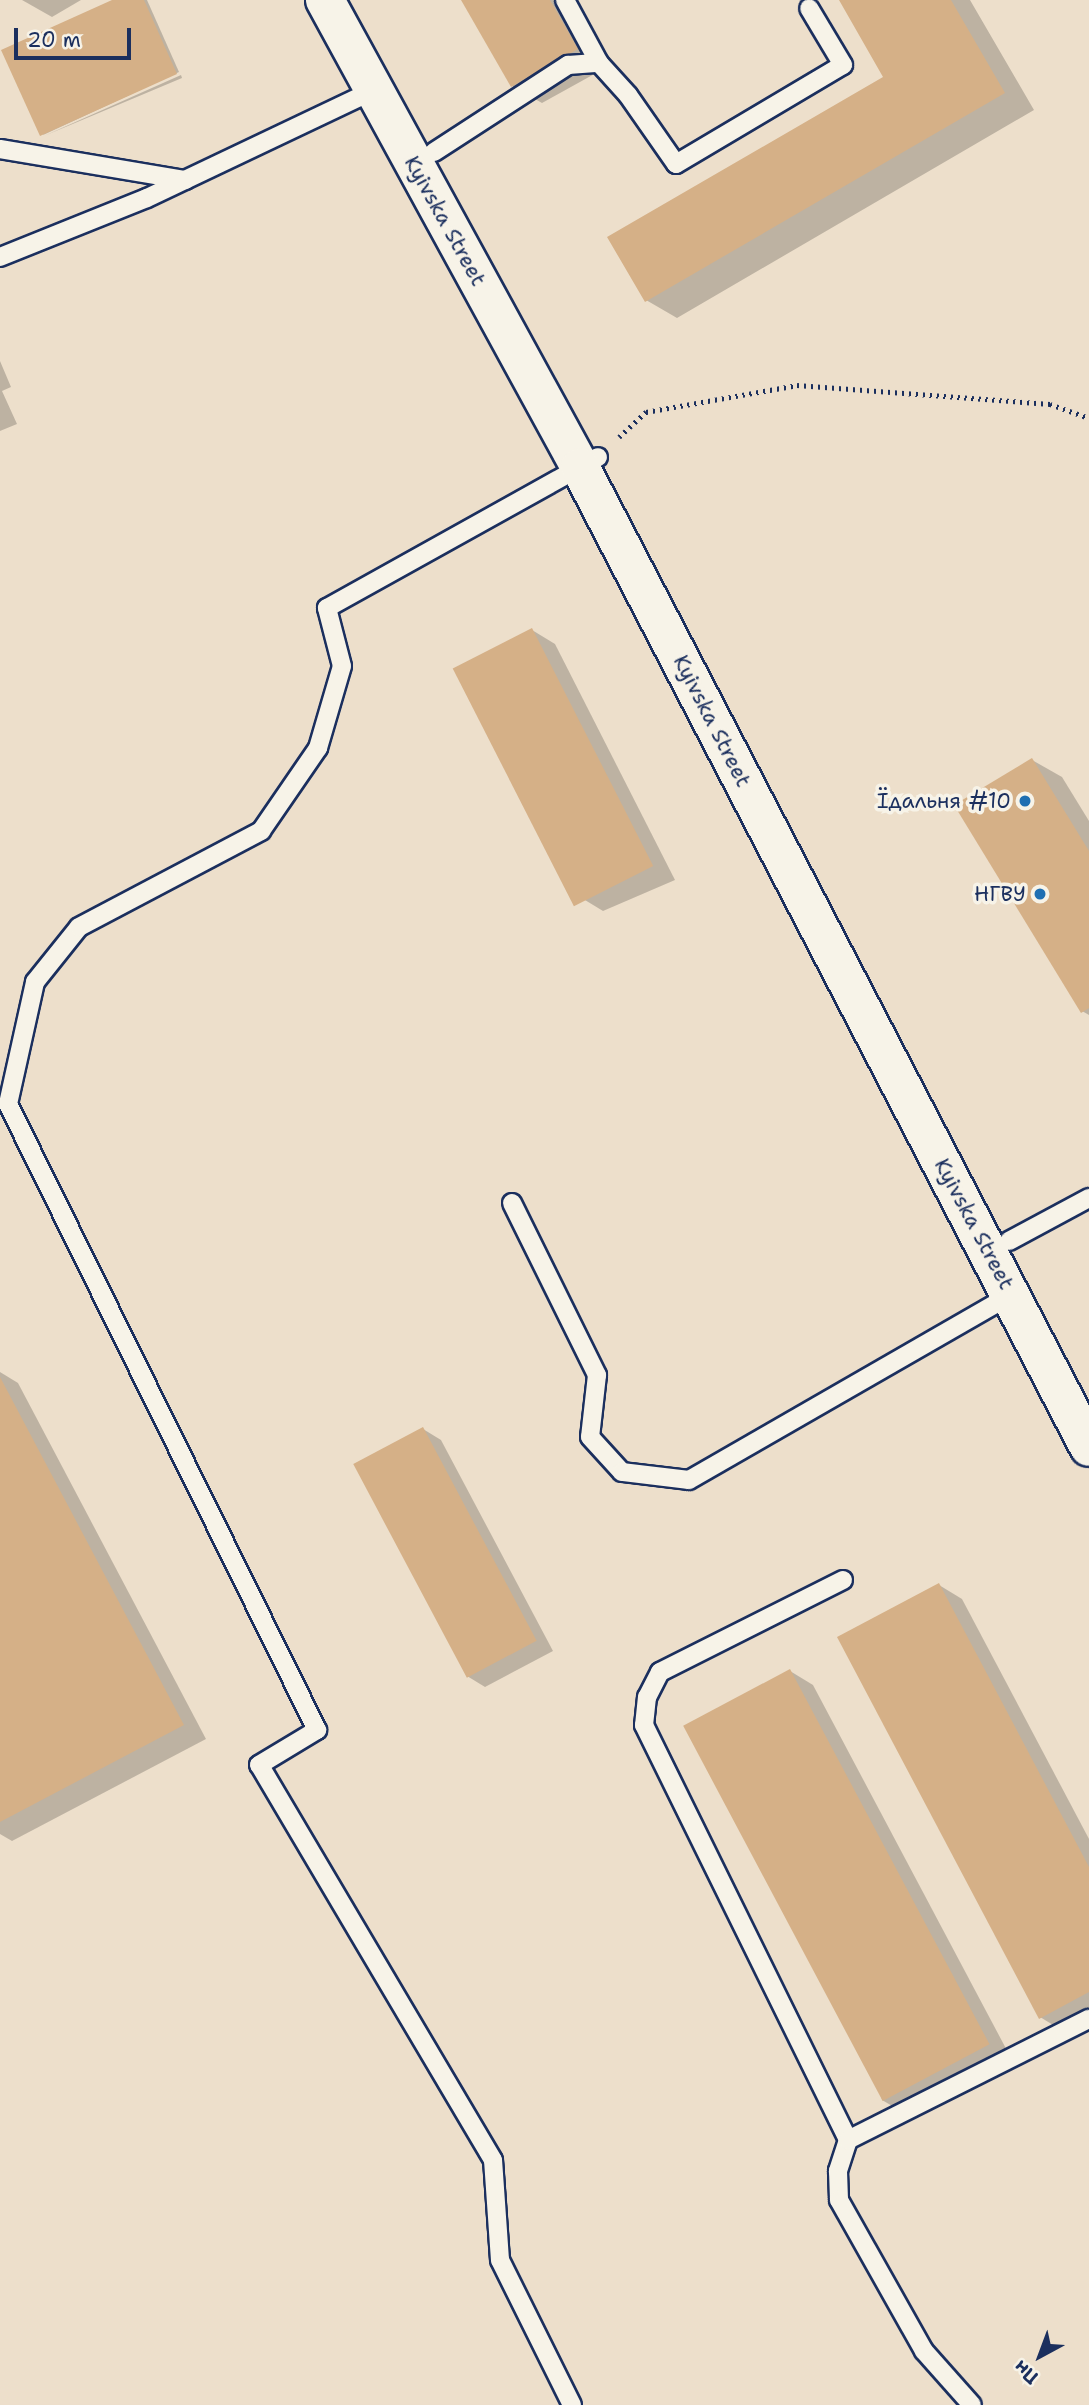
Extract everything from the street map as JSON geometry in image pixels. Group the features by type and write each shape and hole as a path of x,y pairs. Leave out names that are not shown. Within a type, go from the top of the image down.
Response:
{"main road":[{"name":"Kyivska Street","path":"325,0 374,90 589,462 1089,1394"},
{"name":"Kyivska Street","path":"352,0 434,152 1089,1447"}],"lane":[{"path":"565,0 599,63 628,95 676,164 842,65 809,8"},
{"path":"434,152 568,65 599,63"},
{"path":"0,257 186,180 374,90"},
{"path":"0,149 186,180"},
{"path":"572,2405 500,2260 493,2160 259,1765 317,1730 8,1104 34,982 79,927 261,831 318,748 342,666 327,608 589,462"},
{"path":"1009,1241 1089,1198"},
{"path":"512,1203 597,1375 590,1437 622,1472 689,1480 1011,1295"},
{"path":"843,1580 660,1672 647,1697 645,1725 848,2140 838,2171 839,2200 924,2351 972,2405"},
{"path":"848,2140 1089,2019"}],"path":[{"path":"589,462 646,412 797,385 1050,404 1089,418"}],"building":[{"path":"112,0 144,0 177,74 40,136 1,50"},
{"path":"461,0 550,0 578,49 511,87"},
{"path":"839,0 951,0 1005,93 645,302 607,237 883,77"},
{"path":"532,628 653,866 574,906 453,668"},
{"path":"1032,758 1089,851 1089,1008 1081,1013 954,805"},
{"path":"0,1377 184,1725 0,1822"},
{"path":"423,1427 537,1641 467,1678 353,1464"},
{"path":"939,1583 1089,1867 1089,1992 1039,2019 837,1637"},
{"path":"790,1669 990,2044 883,2101 683,1726"}],"place":[{"name":"Їдальня #10","path":"1025,801"},
{"name":"НГВУ","path":"1040,894"}]}
